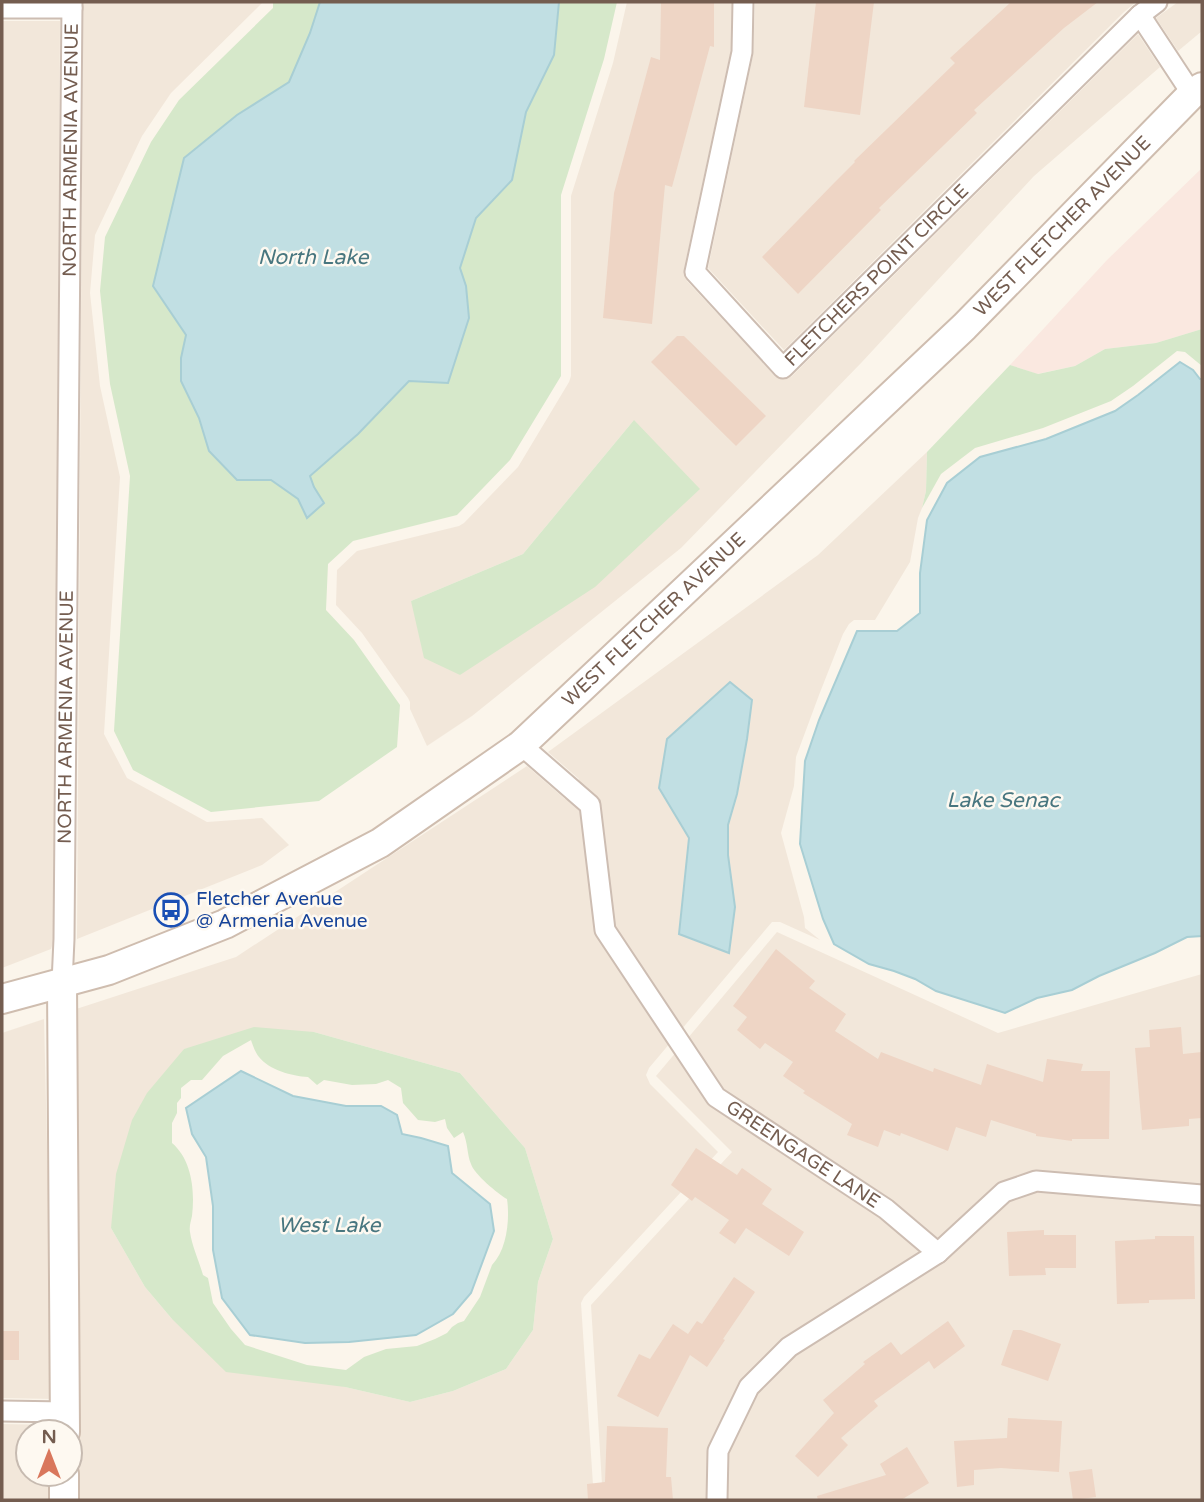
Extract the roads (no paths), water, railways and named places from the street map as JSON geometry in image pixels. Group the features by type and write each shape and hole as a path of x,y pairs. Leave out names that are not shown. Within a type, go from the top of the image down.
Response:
{"main road":[{"name":"WEST FLETCHER AVENUE","path":"2,999 109,970 225,924 380,843 521,745 964,327 1197,91"},
{"name":"NORTH ARMENIA AVENUE","path":"62,982 65,1418"}],"street":[{"name":"FLETCHERS POINT CIRCLE","path":"743,2 742,52 695,272 783,368 1140,15 1157,2"},
{"path":"2,8 72,5"},
{"name":"NORTH ARMENIA AVENUE","path":"62,982 72,5"},
{"path":"1140,15 1197,91"},
{"name":"GREENGAGE LANE","path":"521,745 590,805 606,930 716,1097 886,1209 939,1254"},
{"path":"717,1500 718,1451 749,1387 789,1347 939,1254 1004,1192 1036,1181 1202,1195"},
{"path":"2,1411 42,1418"}],"water":[{"name":"North Lake","path":"320,2 559,2 554,55 526,112 512,180 476,218 460,268 466,286 469,318 448,383 409,381 358,434 310,476 324,503 307,518 298,499 271,480 237,480 209,451 199,418 181,381 181,358 186,335 153,286 184,158 237,115 289,82"},
{"name":"Lake Senac","path":"1180,362 1202,379 1202,936 1187,937 1072,990 1037,998 1005,1013 936,991 915,979 869,964 834,944 823,919 800,844 805,761 819,720 857,631 897,631 920,613 920,573 927,520 947,483 980,457 1046,439 1115,411"},
{"path":"730,682 752,700 737,794 728,825 728,855 735,907 729,953 679,934 689,838 659,788 667,739"},
{"name":"West Lake","path":"241,1071 293,1096 346,1106 381,1106 397,1115 402,1134 448,1146 452,1173 490,1204 494,1231 471,1293 453,1314 416,1335 349,1342 305,1343 250,1335 222,1298 213,1250 213,1206 206,1157 192,1134 186,1108"}],"place":[{"name":"Fletcher Avenue @ Armenia Avenue","path":"171,910"}]}
